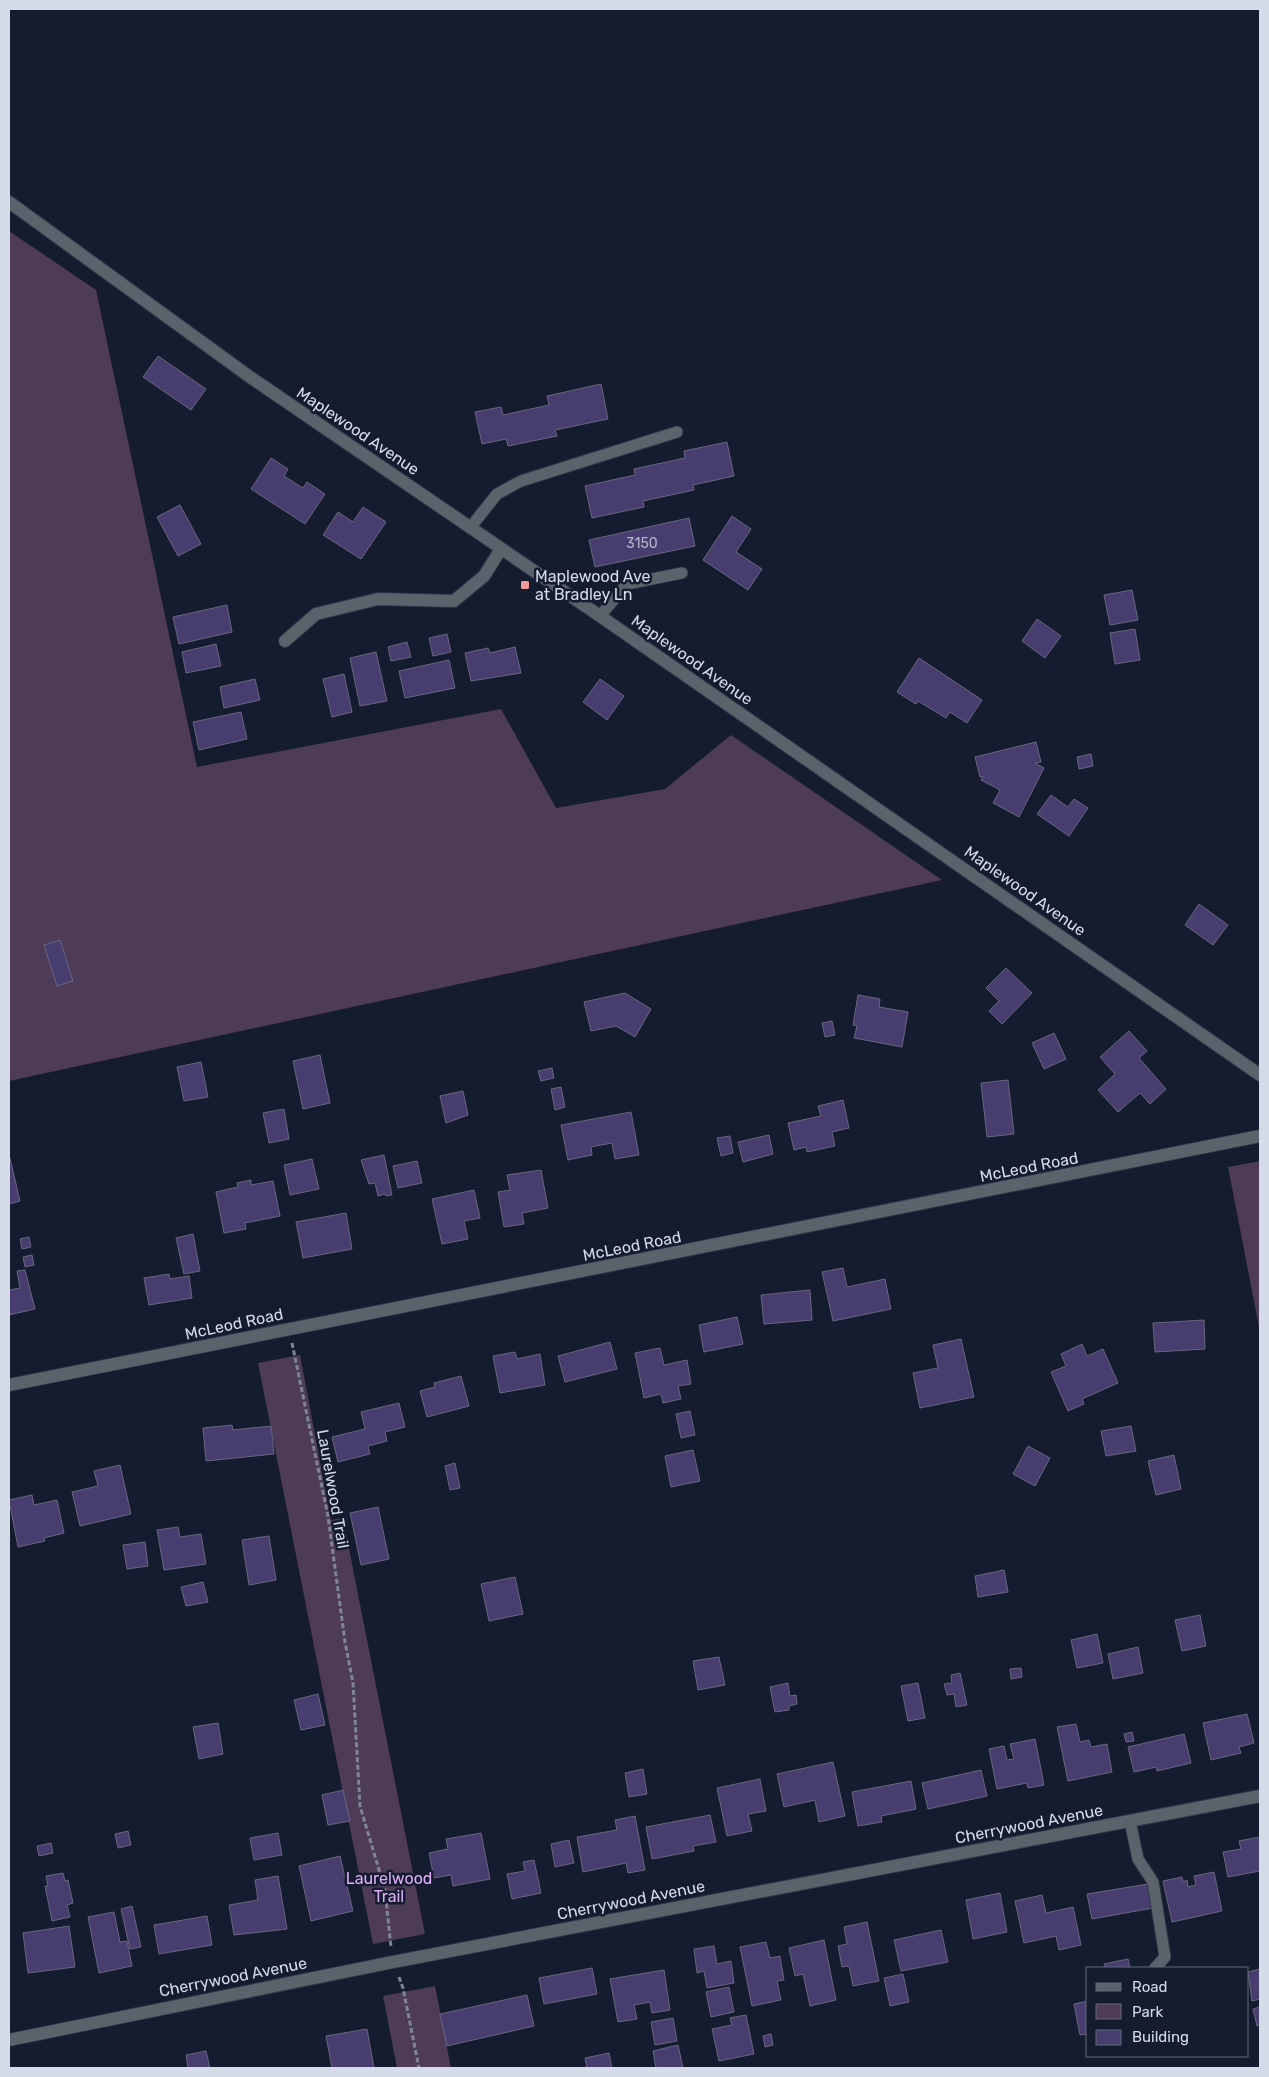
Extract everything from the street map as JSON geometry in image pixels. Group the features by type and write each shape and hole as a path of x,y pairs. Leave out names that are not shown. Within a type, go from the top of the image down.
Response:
{"street":[{"name":"Maplewood Avenue","path":"9,202 250,377 600,616 1260,1075"},
{"path":"285,641 316,614 378,599 454,601 484,576 501,549"},
{"name":"McLeod Road","path":"9,1385 1260,1136"},
{"name":"Cherrywood Avenue","path":"9,2040 393,1962 1260,1796"}],"lane":[{"path":"470,528 497,494 520,481 677,432"},
{"path":"600,616 627,584 682,573"},
{"path":"1130,1821 1138,1859 1153,1882 1165,1957 1156,1967"}],"path":[{"name":"Laurelwood Trail","path":"296,1328 291,1344 328,1516 353,1683 360,1806 385,1890 393,1962 403,1988 419,2068"}],"green space":[{"path":"9,231 96,290 197,767 501,709 556,808 665,789 731,735 942,880 9,1081"},
{"path":"1260,1161 1260,1332 1228,1167"},
{"name":"Laurelwood Trail","path":"300,1355 331,1520 343,1518 425,1934 373,1944 258,1363"},
{"path":"435,1986 451,2068 397,2068 383,1996"}],"building":[{"path":"158,356 206,389 191,410 143,377"},
{"path":"601,384 608,419 555,430 557,436 508,446 506,439 482,444 475,412 501,407 503,415 549,405 547,396"},
{"path":"727,442 734,476 693,485 694,490 643,501 644,507 592,518 585,486 635,475 634,469 685,458 684,451"},
{"path":"271,458 288,469 284,476 303,488 307,482 325,494 305,524 251,489"},
{"path":"180,505 201,544 178,556 157,517"},
{"path":"363,507 386,522 361,559 323,535 338,512 353,522"},
{"path":"732,516 751,529 736,552 762,569 748,590 703,560"},
{"path":"689,518 695,546 595,567 589,540"},
{"path":"1132,590 1138,620 1110,625 1104,595"},
{"path":"227,605 232,632 179,644 173,617"},
{"path":"1037,619 1061,636 1045,658 1022,641"},
{"path":"1135,629 1140,660 1115,664 1110,633"},
{"path":"447,634 451,652 433,656 429,638"},
{"path":"407,642 411,657 391,661 388,647"},
{"path":"216,644 221,666 186,673 182,652"},
{"path":"515,647 521,673 471,681 465,653 488,648 490,653"},
{"path":"376,652 387,701 360,706 350,658"},
{"path":"919,658 982,700 967,723 950,712 946,718 918,701 916,704 897,692"},
{"path":"449,660 455,688 405,698 399,671"},
{"path":"344,674 352,712 332,717 323,679"},
{"path":"255,679 260,700 224,708 220,687"},
{"path":"600,679 624,696 607,720 583,702"},
{"path":"241,712 247,739 199,750 193,722"},
{"path":"1036,742 1041,762 1035,763 1044,768 1019,817 993,803 1000,790 981,780 983,776 980,777 975,757"},
{"path":"1091,754 1093,766 1079,769 1077,757"},
{"path":"1051,795 1068,807 1074,799 1088,808 1069,836 1037,814"},
{"path":"1199,904 1228,925 1213,945 1185,925"},
{"path":"60,940 73,981 57,986 44,945"},
{"path":"1006,968 1032,993 1002,1024 989,1011 999,1001 986,988"},
{"path":"625,993 651,1009 635,1037 616,1026 591,1031 584,1002"},
{"path":"858,995 880,999 879,1007 908,1012 902,1047 854,1038 857,1026 853,1025"},
{"path":"832,1021 835,1035 825,1037 822,1023"},
{"path":"1129,1031 1147,1051 1139,1058 1166,1089 1150,1104 1140,1093 1118,1112 1098,1090 1115,1074 1100,1057"},
{"path":"1054,1033 1066,1059 1044,1069 1032,1043"},
{"path":"320,1055 330,1103 303,1109 293,1061"},
{"path":"201,1062 208,1097 184,1101 177,1067"},
{"path":"552,1068 554,1078 541,1081 538,1071"},
{"path":"1008,1080 1014,1134 987,1137 981,1083"},
{"path":"561,1087 565,1107 555,1110 551,1089"},
{"path":"463,1091 468,1115 446,1123 440,1096"},
{"path":"843,1100 849,1128 832,1132 835,1146 807,1152 806,1147 794,1150 788,1123 821,1116 818,1106"},
{"path":"284,1109 289,1139 269,1143 263,1113"},
{"path":"631,1112 639,1155 615,1159 612,1143 591,1147 592,1155 568,1160 561,1125"},
{"path":"769,1135 773,1154 743,1162 738,1142"},
{"path":"730,1136 733,1153 721,1156 717,1138"},
{"path":"9,1154 20,1201 9,1204"},
{"path":"384,1155 392,1195 378,1196 375,1183 369,1184 361,1160"},
{"path":"312,1159 319,1189 290,1195 284,1165"},
{"path":"417,1161 422,1183 398,1188 393,1166"},
{"path":"541,1170 548,1208 522,1213 524,1224 504,1227 498,1192 510,1190 507,1175"},
{"path":"251,1180 251,1185 273,1181 280,1216 245,1223 246,1229 224,1233 216,1192 238,1187 237,1183"},
{"path":"474,1190 480,1218 464,1221 468,1239 442,1244 432,1199"},
{"path":"346,1213 352,1249 303,1258 296,1222"},
{"path":"193,1234 200,1271 184,1274 176,1238"},
{"path":"29,1237 31,1247 22,1249 20,1239"},
{"path":"32,1255 34,1265 25,1267 23,1257"},
{"path":"843,1268 847,1287 885,1279 891,1309 833,1321 822,1272"},
{"path":"25,1270 35,1309 9,1315 9,1290 20,1288 17,1271"},
{"path":"169,1274 170,1279 189,1276 192,1298 149,1305 144,1278"},
{"path":"810,1290 812,1320 764,1324 761,1295"},
{"path":"737,1317 743,1344 704,1352 699,1325"},
{"path":"1204,1320 1205,1349 1155,1352 1153,1323"},
{"path":"961,1339 974,1397 920,1408 913,1373 938,1368 933,1345"},
{"path":"610,1342 617,1369 565,1382 558,1356"},
{"path":"1082,1344 1087,1356 1103,1349 1118,1383 1082,1399 1084,1404 1068,1411 1051,1372 1066,1366 1061,1354"},
{"path":"660,1348 664,1365 687,1360 691,1384 678,1386 681,1399 663,1403 661,1394 644,1398 635,1353"},
{"path":"515,1352 517,1359 540,1354 545,1385 500,1393 493,1356"},
{"path":"461,1376 469,1406 427,1417 420,1391 435,1387 434,1383"},
{"path":"399,1403 405,1427 385,1432 387,1441 368,1446 370,1454 338,1462 332,1437 365,1429 361,1412"},
{"path":"690,1411 695,1435 681,1438 676,1414"},
{"path":"232,1425 233,1430 271,1426 274,1454 206,1461 203,1428"},
{"path":"1131,1426 1136,1451 1106,1456 1101,1431"},
{"path":"1028,1446 1050,1458 1035,1486 1013,1474"},
{"path":"693,1450 700,1481 671,1487 665,1456"},
{"path":"1174,1455 1181,1489 1156,1495 1148,1461"},
{"path":"455,1463 460,1488 450,1490 445,1466"},
{"path":"120,1465 131,1514 80,1526 72,1492 98,1486 94,1471"},
{"path":"32,1495 34,1505 57,1500 64,1533 44,1538 45,1541 18,1547 9,1500"},
{"path":"378,1507 389,1559 361,1565 350,1513"},
{"path":"178,1527 180,1537 201,1534 206,1564 164,1570 157,1530"},
{"path":"269,1536 276,1580 249,1585 242,1540"},
{"path":"145,1542 148,1566 127,1569 123,1545"},
{"path":"1004,1570 1008,1592 978,1597 975,1576"},
{"path":"515,1577 523,1614 489,1621 481,1584"},
{"path":"203,1582 208,1602 186,1606 181,1587"},
{"path":"1200,1615 1206,1646 1182,1651 1175,1620"},
{"path":"1097,1634 1103,1663 1077,1668 1071,1640"},
{"path":"1138,1647 1143,1673 1113,1679 1108,1654"},
{"path":"719,1657 725,1685 698,1690 693,1661"},
{"path":"1021,1668 1022,1677 1011,1679 1010,1669"},
{"path":"960,1673 967,1705 956,1707 954,1694 947,1695 944,1684 952,1683 951,1675"},
{"path":"788,1683 790,1696 796,1695 797,1704 789,1706 789,1710 775,1712 770,1687"},
{"path":"918,1683 925,1718 908,1721 901,1686"},
{"path":"318,1694 325,1725 301,1730 294,1700"},
{"path":"1247,1714 1254,1743 1239,1747 1241,1753 1211,1760 1203,1723"},
{"path":"218,1723 223,1754 199,1759 193,1727"},
{"path":"1076,1724 1080,1742 1089,1740 1091,1747 1107,1744 1112,1772 1068,1781 1057,1727"},
{"path":"1132,1732 1134,1741 1126,1742 1124,1734"},
{"path":"1184,1734 1191,1763 1157,1771 1156,1767 1134,1772 1128,1747"},
{"path":"1035,1739 1044,1785 1028,1788 1027,1783 997,1789 989,1749 1004,1746 1007,1760 1014,1759 1010,1744"},
{"path":"833,1762 845,1816 819,1822 815,1800 784,1807 777,1774"},
{"path":"643,1769 647,1794 629,1797 625,1773"},
{"path":"981,1770 987,1796 928,1809 922,1783"},
{"path":"760,1779 766,1811 748,1814 752,1831 727,1836 717,1788"},
{"path":"911,1781 916,1809 881,1816 882,1822 858,1826 852,1792"},
{"path":"343,1790 350,1821 328,1825 322,1795"},
{"path":"710,1815 716,1842 693,1846 694,1851 652,1859 646,1827"},
{"path":"635,1816 645,1870 628,1873 626,1863 583,1872 577,1837 617,1830 615,1820"},
{"path":"128,1831 131,1845 118,1848 115,1834"},
{"path":"278,1833 282,1855 254,1860 250,1838"},
{"path":"481,1833 490,1879 453,1886 451,1875 434,1878 429,1853 448,1849 446,1839"},
{"path":"1260,1837 1260,1871 1228,1877 1223,1852 1241,1849 1239,1841"},
{"path":"569,1840 574,1863 555,1867 551,1844"},
{"path":"51,1843 53,1853 39,1856 37,1846"},
{"path":"340,1856 353,1911 311,1921 299,1866"},
{"path":"534,1860 541,1893 512,1899 507,1874 525,1871 523,1862"},
{"path":"1214,1872 1222,1911 1172,1922 1163,1881 1182,1877 1183,1882 1187,1880 1188,1887 1196,1885 1194,1876"},
{"path":"63,1873 65,1881 68,1880 73,1903 67,1905 70,1917 52,1921 45,1886 48,1886 46,1876"},
{"path":"278,1876 287,1929 234,1935 229,1905 258,1900 255,1880"},
{"path":"1148,1884 1153,1908 1092,1919 1087,1894"},
{"path":"1000,1893 1007,1932 973,1939 966,1900"},
{"path":"1042,1895 1046,1913 1073,1907 1081,1945 1059,1950 1056,1936 1024,1943 1015,1901"},
{"path":"132,1906 141,1947 130,1949 121,1909"},
{"path":"114,1912 120,1942 127,1941 132,1966 99,1973 88,1917"},
{"path":"207,1916 212,1945 159,1954 154,1925"},
{"path":"867,1922 879,1981 853,1986 849,1966 842,1967 838,1946 847,1944 844,1927"},
{"path":"69,1926 75,1967 28,1973 23,1933"},
{"path":"941,1930 948,1962 901,1971 894,1940"},
{"path":"824,1940 836,2000 810,2006 803,1974 795,1976 789,1948"},
{"path":"766,1942 770,1958 780,1956 784,1980 777,1981 781,2000 752,2006 740,1947"},
{"path":"714,1946 717,1964 731,1961 734,1983 707,1988 704,1971 697,1973 694,1949"},
{"path":"1128,1959 1130,1967 1105,1967 1104,1964"},
{"path":"592,1968 597,1994 544,2004 539,1978"},
{"path":"1260,1969 1260,1999 1252,2001 1249,1979 1249,1972"},
{"path":"664,1970 670,2010 652,2013 650,2002 634,2005 637,2019 618,2022 610,1979"},
{"path":"903,1974 909,2002 890,2006 884,1978"},
{"path":"729,1987 734,2012 711,2017 706,1992"},
{"path":"527,1995 534,2026 447,2046 440,2014"},
{"path":"1086,2001 1086,2034 1080,2035 1074,2004"},
{"path":"1260,2007 1260,2025 1257,2026 1253,2009"},
{"path":"746,2015 754,2054 719,2061 712,2029 732,2025 730,2018"},
{"path":"673,2018 677,2041 655,2045 651,2022"},
{"path":"367,2029 374,2068 332,2068 326,2036"},
{"path":"771,2034 773,2045 765,2047 763,2036"},
{"path":"678,2045 683,2068 656,2068 653,2051"},
{"path":"206,2051 210,2068 188,2068 186,2055"},
{"path":"609,2053 612,2068 587,2068 585,2058"}],"place":[{"name":"Maplewood Ave at Bradley Ln","path":"525,585"}]}
